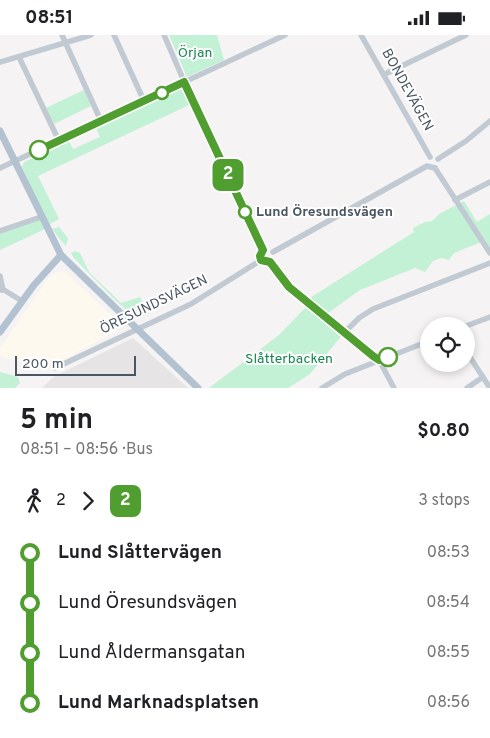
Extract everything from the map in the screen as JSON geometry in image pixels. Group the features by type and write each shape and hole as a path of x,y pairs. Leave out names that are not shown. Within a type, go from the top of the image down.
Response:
{"main road":[{"path":"0,131 61,255 198,388"},
{"path":"0,331 22,301 61,255"}],"street":[{"path":"62,35 101,121"},
{"path":"0,62 91,35"},
{"path":"114,35 144,101"},
{"path":"164,35 263,250"},
{"path":"0,168 285,35"},
{"name":"BONDEVÄGEN","path":"361,35 385,74 430,157"},
{"path":"385,74 466,35"},
{"path":"19,57 59,141"},
{"path":"427,166 426,161 430,157 438,159 462,144 490,121"},
{"path":"435,168 438,164 438,159"},
{"path":"273,252 427,166 435,168 490,253"},
{"path":"455,200 490,182"},
{"path":"0,231 41,217"},
{"path":"263,250 270,249 273,252"},
{"path":"263,250 260,256 261,260 270,262 283,281 379,360 394,388"},
{"path":"270,262 274,258 273,252"},
{"name":"ÖRESUNDSVÄGEN","path":"55,368 204,297 261,260"},
{"path":"344,333 359,318 373,309 490,263"},
{"path":"0,276 2,290 22,301"},
{"path":"475,323 490,317"},
{"path":"322,388 345,374 420,344"},
{"path":"475,365 490,388"},
{"path":"467,388 483,377"}],"shaded area":[{"path":"65,272 116,319 115,332 46,369 0,356 0,348 46,281 54,273"},
{"path":"133,338 188,388 42,388 55,376"}],"green space":[{"name":"Örjan","path":"169,35 217,35 224,60 187,77"},
{"path":"181,88 189,105 38,176 59,219 50,224 51,226 41,208 22,167 24,162 69,141 73,149 100,137 96,128"},
{"path":"84,90 91,106 54,124 46,108"},
{"name":"Slåtterbacken","path":"464,201 477,222 490,214 490,249 484,241 454,253 449,260 441,258 433,261 425,272 415,268 360,290 324,316 344,333 310,374 288,388 209,388 279,335 309,304 305,301 414,232 413,228 432,221 439,214"},
{"path":"41,217 46,226 43,230 0,250 0,231"},
{"path":"59,227 68,238 66,246 59,237 53,229"},
{"path":"75,251 80,253 89,272 121,303 140,297 149,314 139,317 132,315 73,257 71,253"},
{"path":"0,372 18,377 20,383 15,388 0,388"}],"bus line":[{"name":"2","path":"39,150 184,82 263,250 260,253 261,260 265,263 270,262 283,281 304,301 373,356 379,360 388,357"}],"place":[{"name":"Lund Öresundsvägen","path":"245,212"}]}
